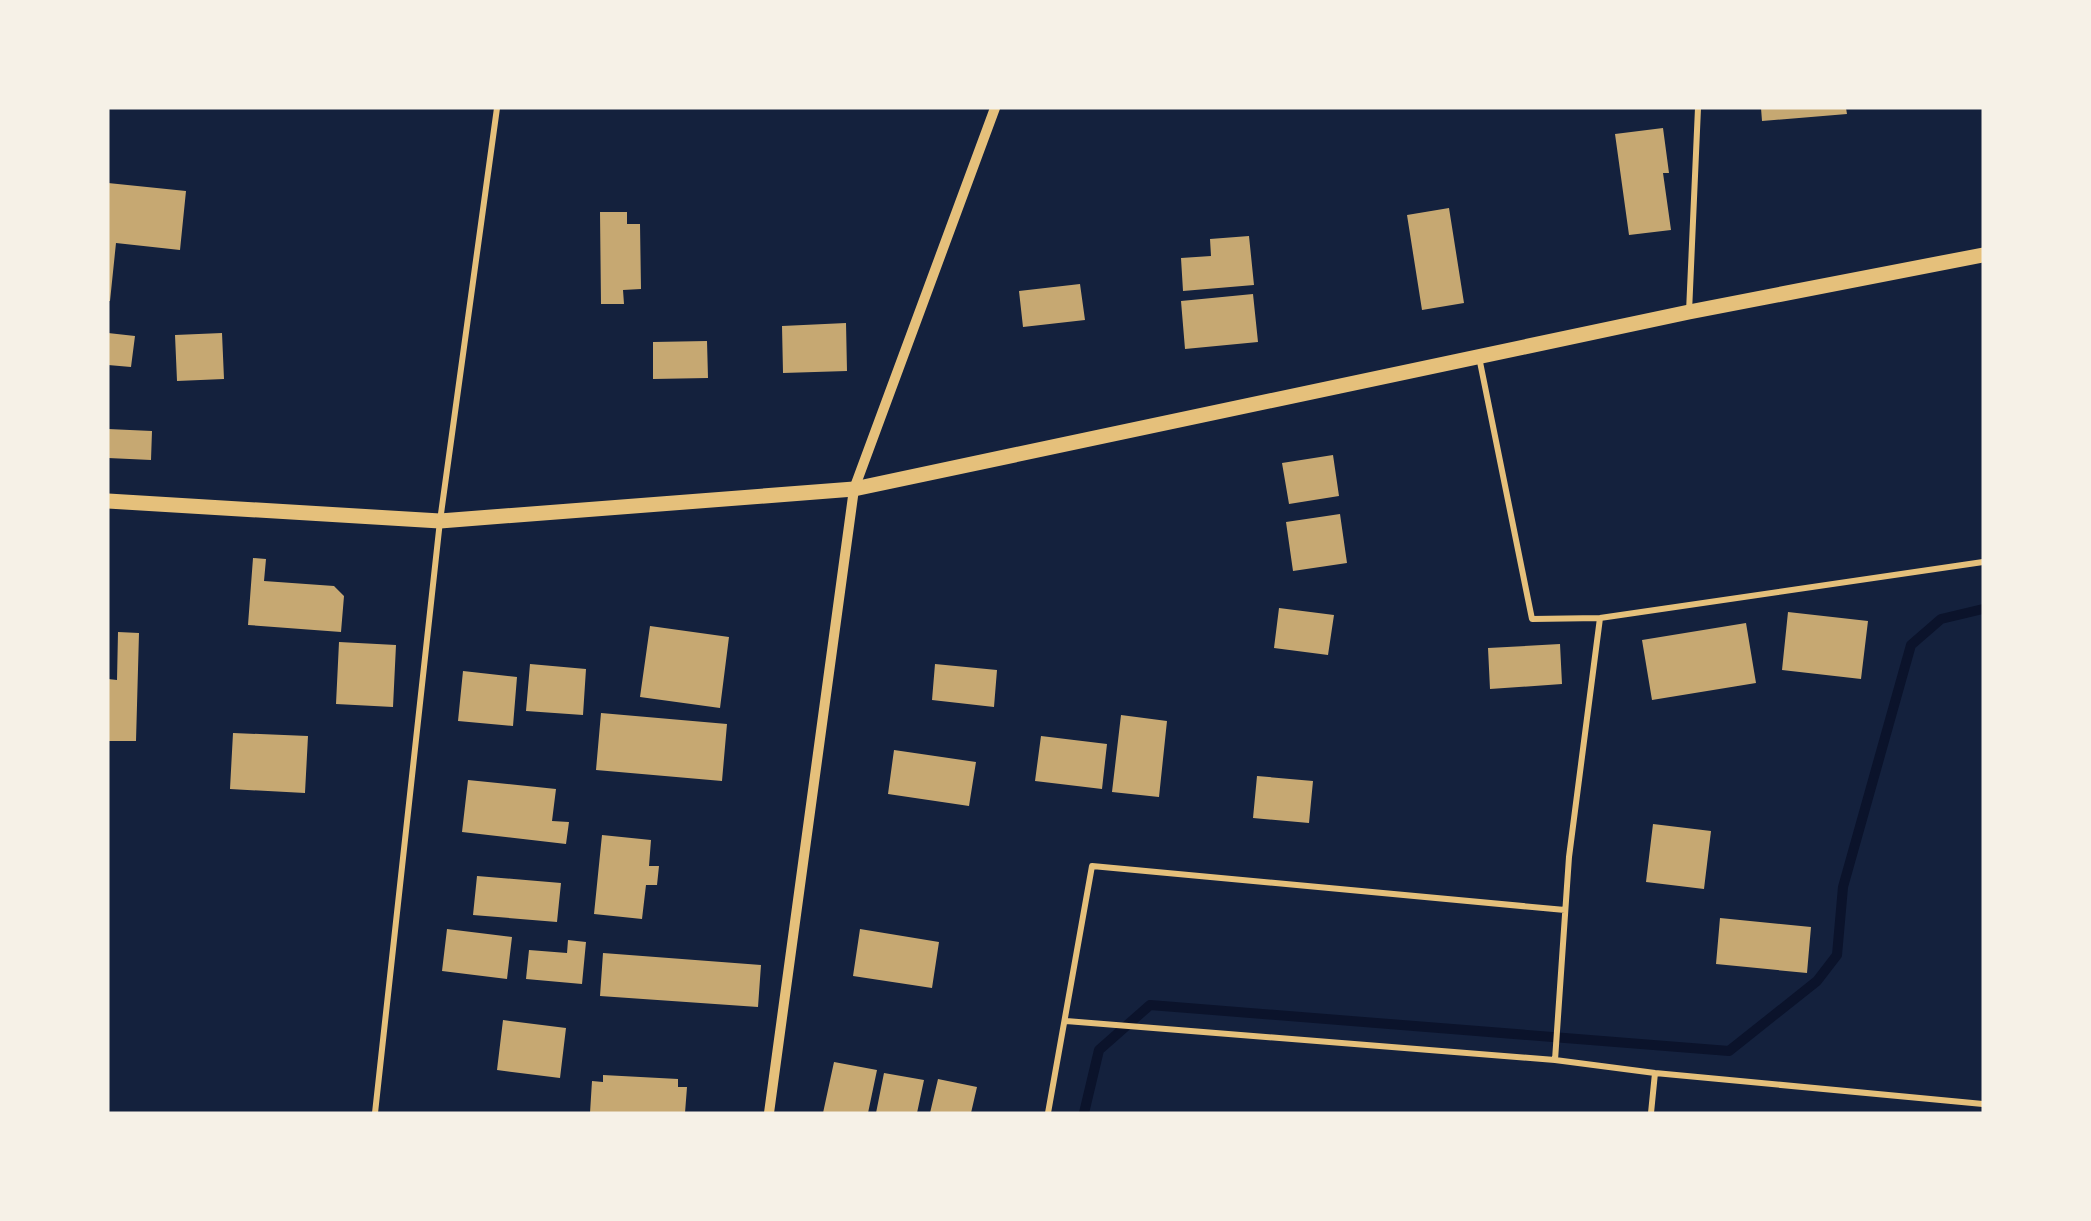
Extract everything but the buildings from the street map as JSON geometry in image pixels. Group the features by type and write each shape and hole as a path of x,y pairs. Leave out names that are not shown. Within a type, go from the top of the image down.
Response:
{"main road":[{"path":"108,501 440,521 854,489 1689,312 1983,255"}],"street":[{"path":"375,1113 440,521 497,108"},
{"path":"769,1113 854,489 995,108"},
{"path":"1689,312 1698,108"},
{"path":"1479,357 1532,619 1600,618 1983,562"},
{"path":"1555,1060 1569,857 1600,618"},
{"path":"1048,1113 1092,866 1565,910"},
{"path":"1066,1021 1555,1060 1655,1073 1983,1104"},
{"path":"1652,1113 1655,1073"}],"waterway":[{"path":"1084,1113 1099,1050 1150,1005 1729,1051 1817,981 1837,955 1843,887 1911,645 1941,619 1983,609"}]}
